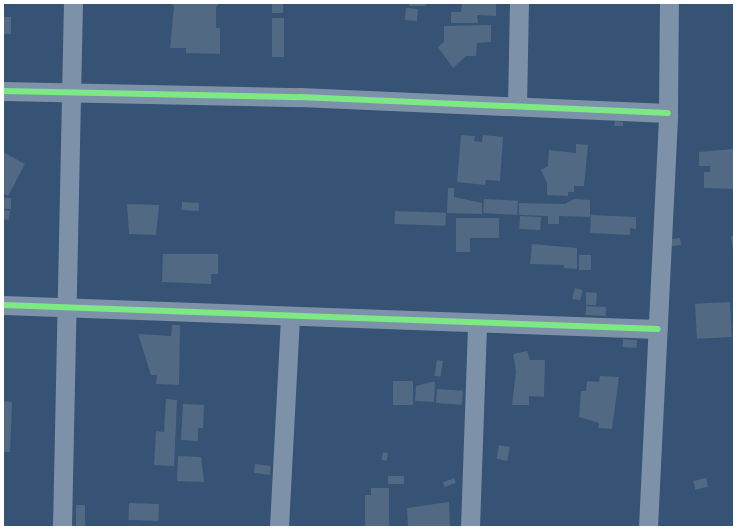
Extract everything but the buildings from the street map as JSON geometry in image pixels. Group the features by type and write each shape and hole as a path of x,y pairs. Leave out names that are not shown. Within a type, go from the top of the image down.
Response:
{"street":[{"path":"62,527 69,309 73,3"},
{"path":"514,3 514,106"},
{"path":"514,106 519,3"},
{"path":"648,527 668,113 669,3"},
{"path":"3,91 300,97 668,113"},
{"path":"3,305 69,309 658,329"},
{"path":"279,527 290,316"},
{"path":"470,527 477,323"}],"cycle path":[{"path":"3,91 300,97 668,113"},
{"path":"3,305 658,329"}]}
